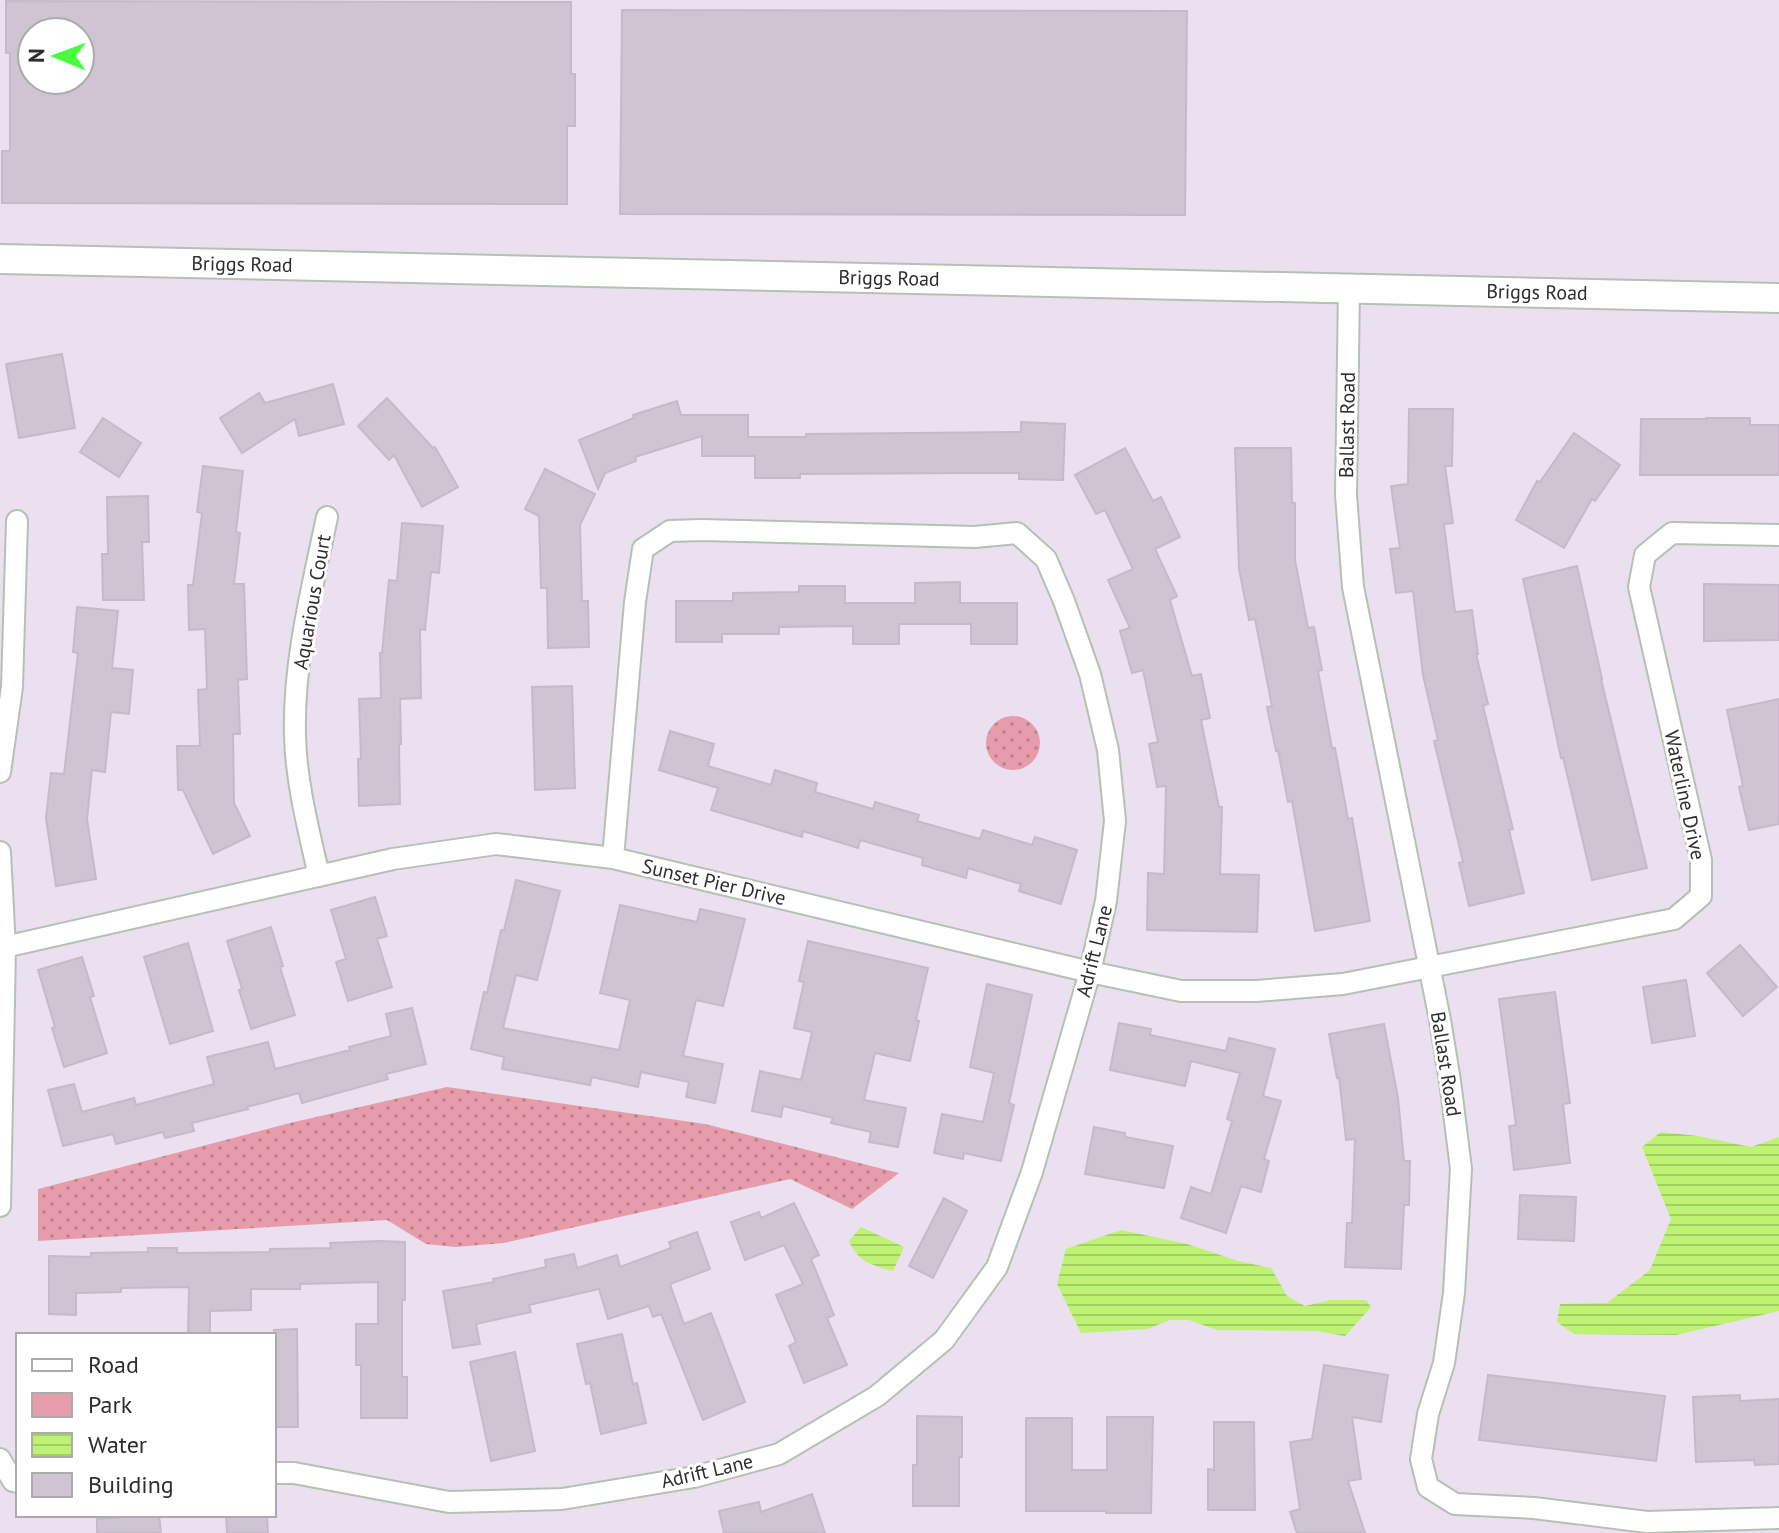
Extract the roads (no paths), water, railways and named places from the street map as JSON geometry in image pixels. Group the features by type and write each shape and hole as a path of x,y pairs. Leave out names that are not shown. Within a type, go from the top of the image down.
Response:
{"main road":[{"name":"Briggs Road","path":"0,259 1779,298"}],"street":[{"name":"Ballast Road","path":"1349,288 1346,495 1353,587 1429,966 1450,1081 1461,1169 1454,1293 1444,1363 1428,1414 1421,1459 1428,1487 1455,1504 1534,1508 1647,1522 1779,1518"},
{"name":"Aquarious Court","path":"319,876 304,812 295,737 299,658 327,517"},
{"path":"0,772 12,687 17,521"},
{"name":"Adrift Lane","path":"276,1473 294,1473 449,1502 562,1499 694,1477 779,1454 877,1396 944,1340 997,1267 1032,1172 1090,972 1106,901 1115,821 1108,750 1090,674 1046,559 1017,533 975,537 670,531 643,549 635,602 613,858"},
{"name":"Waterline Drive","path":"1429,966 1674,919 1701,896 1701,860 1639,587 1645,555 1672,533 1779,535"},
{"name":"Sunset Pier Drive","path":"3,948 393,859 496,844 613,858 1181,991 1256,991 1343,984 1429,966"},
{"path":"0,852 3,948 0,1206"},
{"path":"0,1459 16,1482"}],"water":[{"path":"1661,1132 1751,1147 1779,1137 1779,1311 1676,1335 1574,1334 1557,1322 1560,1304 1607,1303 1650,1270 1671,1219 1642,1147"},
{"path":"861,1227 904,1247 893,1271 866,1262 852,1248 849,1241"},
{"path":"1121,1230 1187,1244 1271,1268 1287,1296 1305,1306 1331,1300 1366,1300 1371,1307 1345,1336 1316,1331 1217,1330 1189,1320 1170,1320 1147,1329 1081,1333 1057,1284 1066,1249"}]}
